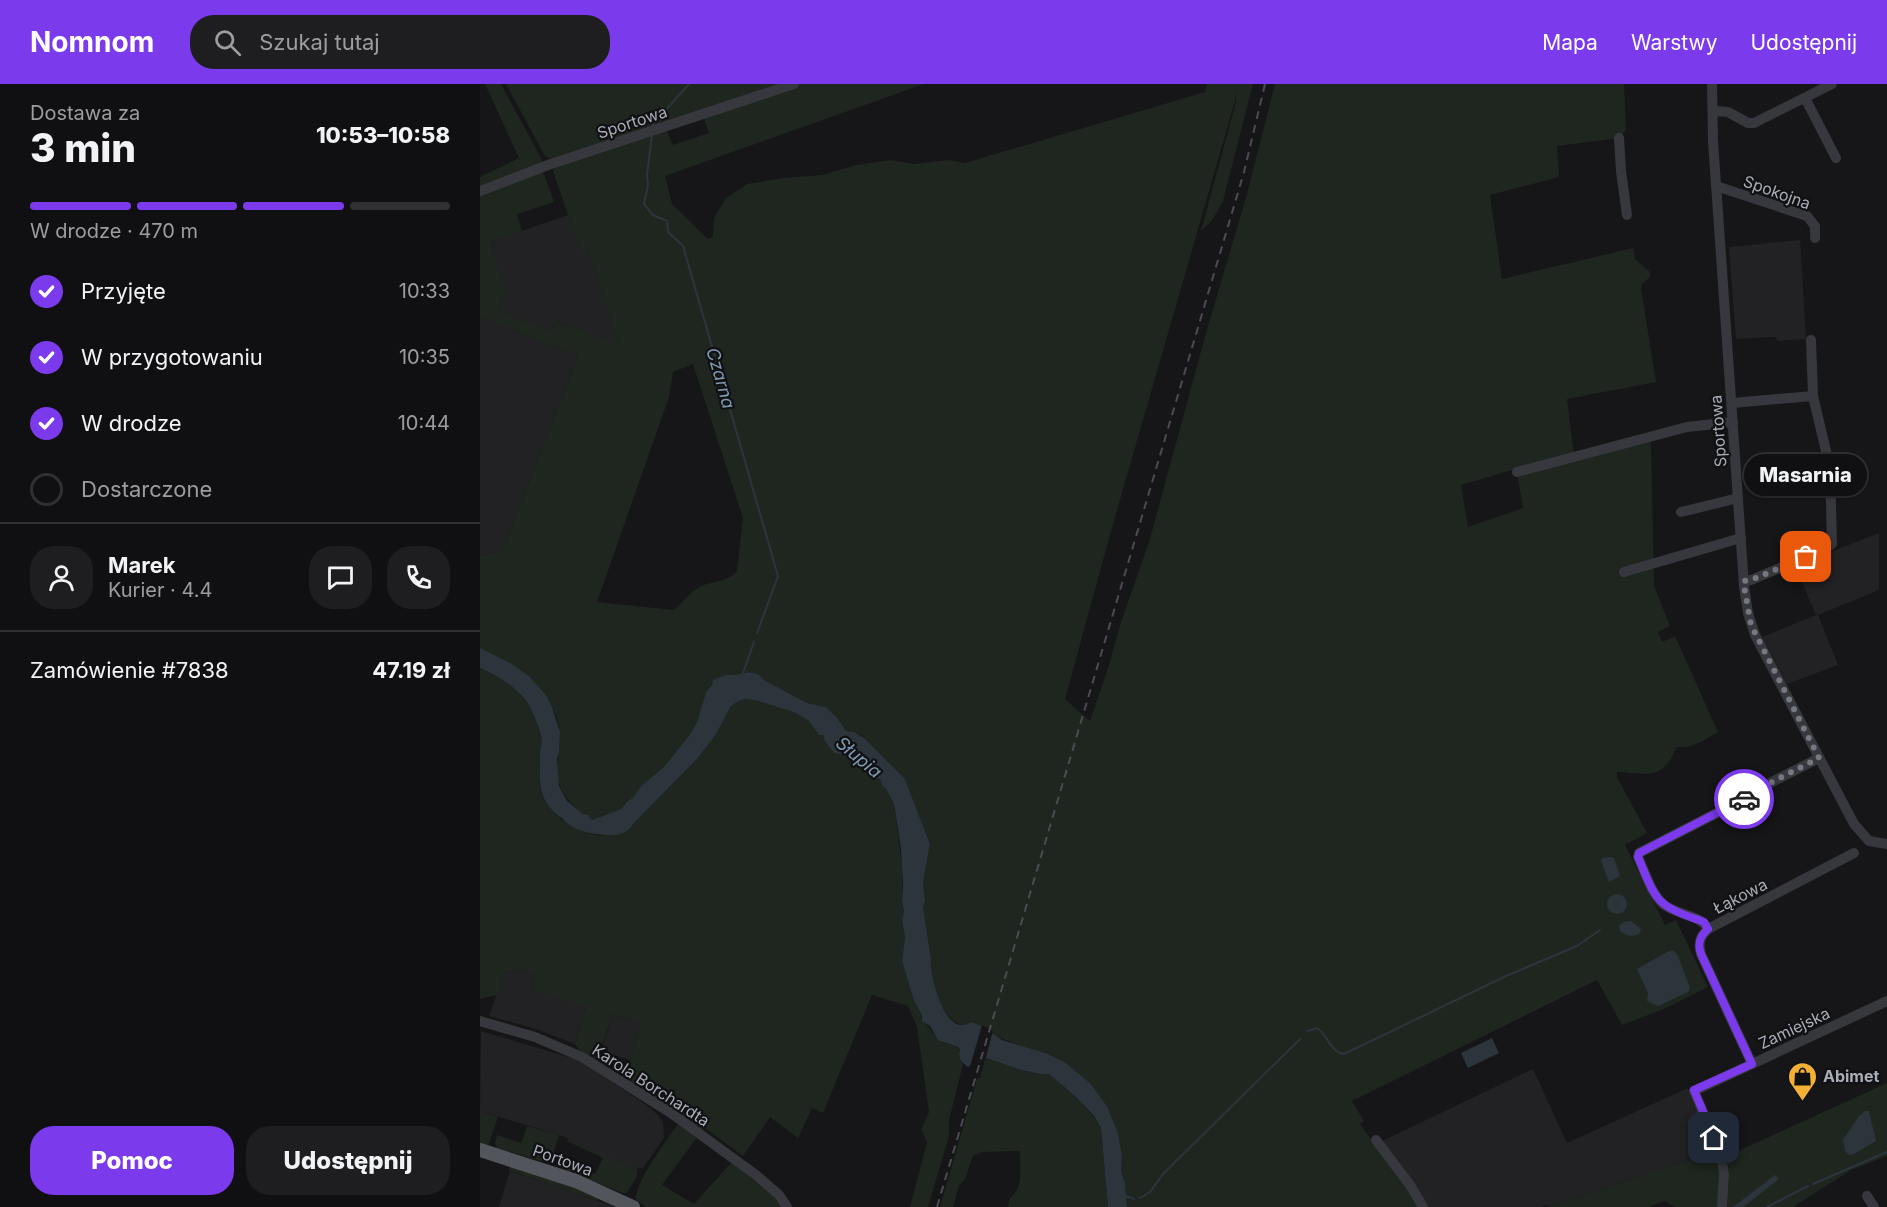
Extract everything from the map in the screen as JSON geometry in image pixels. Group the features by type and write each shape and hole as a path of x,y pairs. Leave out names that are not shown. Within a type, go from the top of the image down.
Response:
{"main road":[{"name":"Portowa","path":"480,1150 576,1181 633,1207"}],"street":[{"name":"Sportowa","path":"480,191 548,165 794,84"},
{"name":"Sportowa","path":"1712,84 1716,186 1738,498 1744,581 1751,625 1861,834 1869,841 1887,844"},
{"path":"1713,111 1728,112 1751,124 1832,84"},
{"path":"1805,98 1836,158"},
{"path":"1619,138 1627,215"},
{"name":"Spokojna","path":"1716,186 1806,216 1815,226 1815,238"},
{"path":"1744,581 1826,549 1832,544 1830,468 1813,396 1811,340"},
{"path":"1732,403 1813,396"},
{"path":"1517,472 1687,427 1733,422"},
{"path":"1681,512 1738,498"},
{"path":"1624,572 1741,538"},
{"path":"1708,929 1704,922 1672,910 1662,903 1638,857 1639,853 1819,758"},
{"name":"Łąkowa","path":"1752,1064 1701,954 1700,938 1708,929 1854,853"},
{"name":"Zamiejska","path":"1722,1207 1724,1173 1721,1154 1694,1090 1887,1001"},
{"name":"Karola Borchardta","path":"480,1021 535,1037 582,1057 671,1113 756,1175 775,1191 787,1207"},
{"path":"1376,1140 1410,1185 1423,1207"},
{"path":"1868,1196 1874,1207"}],"shaded area":[{"path":"485,84 501,84 542,160 541,163 480,188 480,177 519,158"},
{"path":"506,84 780,84 552,160 545,156"},
{"path":"801,84 924,84 665,176 672,204 708,239 713,237 714,218 726,198 747,184 823,175 856,165 891,160 913,164 949,160 965,163 1205,92 1207,84 1253,84 1223,201 1213,219 1201,231 1236,102 1236,88 1235,101 1065,699 1090,721 1149,542 1247,194 1275,84 1624,84 1626,130 1619,138 1557,146 1559,177 1490,195 1502,279 1633,248 1635,259 1650,272 1650,277 1641,288 1656,382 1567,399 1574,456 1529,465 1461,485 1468,527 1523,508 1517,472 1651,441 1654,586 1670,626 1658,632 1662,642 1675,636 1718,732 1693,745 1677,747 1670,761 1657,772 1644,774 1617,772 1617,777 1647,833 1625,845 1665,925 1676,920 1708,987 1664,1009 1622,1025 1597,980 1352,1101 1364,1121 1360,1124 1420,1207 1127,1207 1118,1133 1107,1106 1090,1083 1066,1063 1046,1053 958,1024 944,1010 932,978 923,907 925,901 923,883 930,844 905,779 864,738 859,734 846,731 826,707 807,703 764,680 758,674 749,672 726,675 706,692 697,722 691,733 664,767 641,786 633,799 621,809 592,820 573,805 562,791 558,778 560,737 558,721 551,705 522,671 480,648 480,556 502,551 578,356 480,317 480,196 540,172 544,174 554,202 517,214 522,231 490,242 506,291 498,311 553,331 557,322 619,344 588,249 583,251 579,247 553,171 556,165 666,129 673,145 709,133 703,116","holes":["693,364 743,518 737,571 729,578 696,589 674,610 597,602 669,397 673,372"]},
{"path":"568,215 588,249 620,345 557,322 553,331 498,311 490,242"},
{"path":"1800,240 1806,339 1777,341 1776,337 1736,339 1729,247"},
{"path":"480,317 578,356 502,551 480,556"},
{"path":"1879,533 1879,590 1818,615 1838,665 1787,684 1762,637 1816,615 1795,566"},
{"path":"480,668 508,683 526,700 542,743 540,787 542,796 561,819 588,833 613,835 628,830 697,759 715,736 731,706 746,699 796,713 810,721 819,735 822,735 845,755 849,755 864,770 881,780 894,804 902,866 904,911 902,920 905,937 902,961 914,1001 922,1015 921,1019 941,1041 958,1048 963,1064 949,1120 949,1136 928,1207 910,1207 927,1142 921,1130 929,1112 917,1027 908,1006 872,995 823,1113 812,1108 798,1138 770,1117 743,1156 705,1128 701,1133 622,1076 630,1060 640,1022 613,1015 597,1059 580,1051 575,1044 586,1007 531,989 535,972 505,971 498,995 480,999"},
{"path":"505,971 535,972 531,989 586,1006 575,1044 536,1029 489,1016"},
{"path":"613,1015 640,1022 630,1060 601,1051"},
{"path":"481,1031 578,1060 645,1104 658,1115 663,1123 664,1138 643,1168 634,1169 562,1136 480,1111"},
{"path":"985,1058 1021,1070 1049,1074 1076,1097 1094,1117 1101,1128 1108,1207 1008,1207 1010,1198 1018,1188 1020,1151 982,1152 973,1156 965,1179 959,1185 953,1207 940,1207"},
{"path":"1533,1069 1567,1143 1688,1088 1717,1150 1549,1207 1545,1205 1542,1207 1427,1207 1380,1142"},
{"path":"1887,1083 1887,1156 1851,1170 1793,1207 1727,1207 1729,1171 1727,1156"},
{"path":"480,1111 498,1117 488,1146 480,1144"},
{"path":"679,1122 698,1136 662,1185 694,1204 731,1163 764,1188 781,1207 646,1207 636,1200 640,1182"},
{"path":"527,1126 559,1135 551,1161 548,1163 497,1148 495,1144 497,1135 521,1143"},
{"path":"568,1139 637,1169 637,1176 627,1193 562,1169 559,1166 558,1156 561,1153 560,1157 595,1174 603,1158 567,1141"},
{"path":"1717,1150 1720,1207 1675,1207 1665,1201 1648,1207 1549,1207"},
{"path":"511,1166 581,1188 598,1198 598,1201 508,1170"},
{"path":"510,1171 610,1205 613,1207 499,1207"}],"water":[{"name":"Słupia","path":"480,648 512,664 530,677 546,695 560,732 557,759 559,786 567,801 592,820 621,809 633,798 641,786 664,767 691,733 697,722 706,692 713,680 726,675 749,672 758,674 764,680 807,703 826,707 846,731 854,732 864,738 905,779 930,844 923,883 925,901 923,907 933,979 941,1004 954,1022 962,1025 971,1022 1002,1040 1046,1053 1066,1063 1090,1083 1107,1106 1118,1133 1127,1207 1108,1207 1101,1128 1094,1116 1076,1097 1049,1074 1021,1070 986,1058 968,1067 959,1056 958,1047 938,1040 930,1026 922,1021 922,1015 914,1001 902,961 905,937 902,920 904,911 901,849 894,804 881,780 857,765 849,755 834,753 823,735 819,735 809,721 796,713 746,699 731,706 715,736 697,759 628,830 621,834 610,835 580,830 571,826 546,803 540,779 542,738 534,715 526,700 515,689 502,679 480,668"},
{"path":"1602,858 1614,858 1620,876 1609,882 1601,861"},
{"path":"1617,894 1624,897 1627,904 1624,911 1617,914 1610,911 1607,904 1610,897"},
{"path":"1631,921 1641,929 1639,934 1634,936 1620,931 1619,925"},
{"path":"1673,950 1678,956 1690,988 1688,992 1658,1006 1647,1001 1648,993 1637,969"},
{"path":"1492,1038 1499,1053 1468,1068 1461,1053"},
{"path":"1865,1111 1869,1111 1876,1141 1849,1155 1845,1151 1843,1140"},
{"path":"1775,1175 1779,1179 1747,1204 1743,1207 1733,1207"}],"pier":[{"path":"982,1025 993,1031 986,1057 984,1062 969,1070"}],"waterway":[{"name":"Czarna","path":"652,125 689,84"},
{"name":"Czarna","path":"652,136 644,204 653,215 667,221 668,232 683,246 778,576 757,633"},
{"name":"Czarna","path":"742,676 754,642"},
{"path":"1308,1031 1317,1028 1335,1050 1344,1054 1506,976 1577,946 1600,930"},
{"path":"1140,1198 1150,1192 1163,1174 1300,1039"},
{"path":"1813,1184 1887,1152"},
{"path":"1767,1207 1808,1186"},
{"path":"1125,1196 1134,1199"}],"railway":[{"path":"937,1207 1244,172 1265,84"}],"way so far":[{"path":"1744,799 1819,758 1755,635 1748,613 1744,586 1744,581 1806,557"}],"place":[{"name":"Masarnia","path":"1806,557"},
{"name":"Abimet","path":"1802,1102"}],"route":[{"path":"1714,1138 1694,1090 1752,1064 1699,949 1700,938 1708,929 1704,922 1672,910 1662,903 1638,857 1639,853 1744,799"}]}
